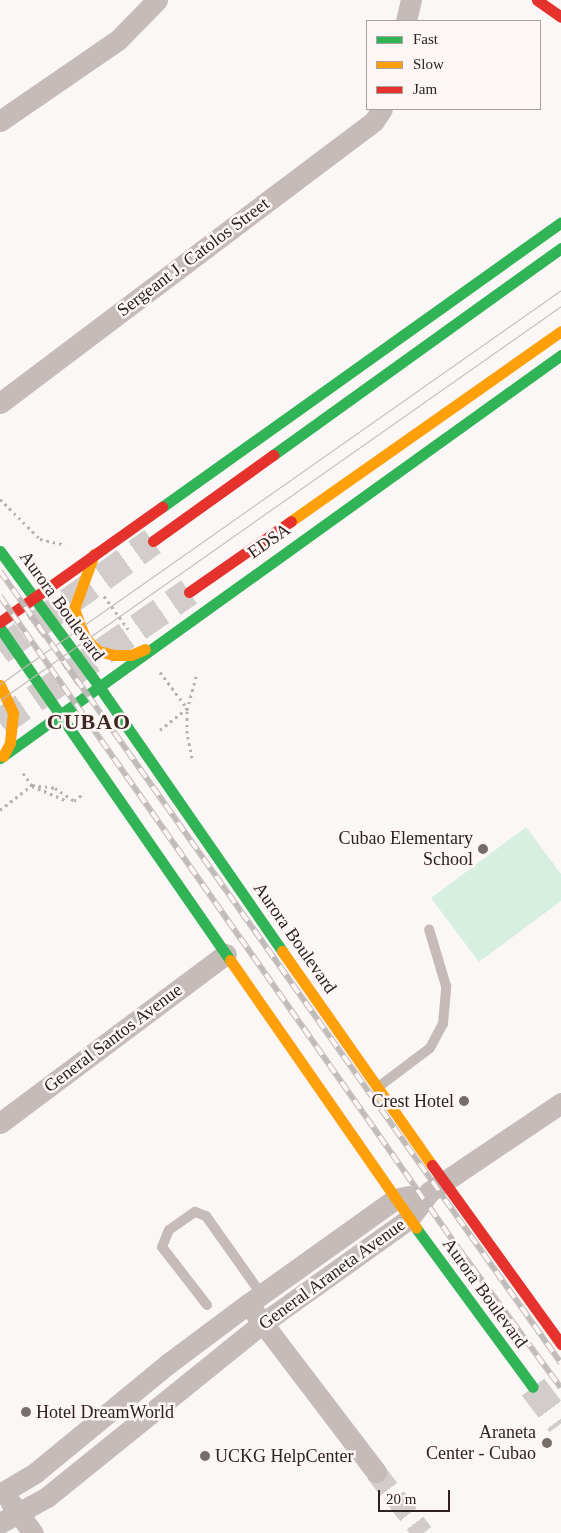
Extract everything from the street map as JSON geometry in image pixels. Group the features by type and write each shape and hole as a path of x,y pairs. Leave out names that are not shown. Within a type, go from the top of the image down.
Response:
{"main road":[{"path":"537,0 561,17"},
{"path":"0,622 34,599 96,551 561,222"},
{"path":"153,541 561,248"},
{"name":"EDSA","path":"189,592 561,331"},
{"name":"EDSA","path":"1,757 153,645 561,356"},
{"name":"Aurora Boulevard","path":"0,551 98,686 377,1088 436,1187 561,1344"},
{"path":"96,551 84,575 74,609 85,638 98,650 114,655 131,655 153,645"},
{"name":"Aurora Boulevard","path":"0,628 409,1219 533,1387"},
{"path":"0,685 13,713 10,743 1,757"}],"street":[{"path":"0,121 118,40 157,0"},
{"path":"406,20 411,0"},
{"name":"Sergeant J. Catolos Street","path":"0,402 374,121 381,110"},
{"name":"General Santos Avenue","path":"0,1123 226,954"},
{"path":"436,1187 561,1103"},
{"name":"General Araneta Avenue","path":"1,1491 35,1473 169,1363 395,1199 436,1187"},
{"name":"General Araneta Avenue","path":"0,1523 47,1497 263,1323 409,1219 436,1187"},
{"path":"255,1299 263,1323 376,1472"},
{"path":"1,1491 33,1533"}],"lane":[{"path":"377,1088 430,1048 443,1024 446,986 428,929"},
{"path":"207,1305 162,1247 169,1230 195,1212 206,1216 255,1299"}],"path":[{"path":"0,499 40,539 66,545"},
{"path":"192,758 187,708 197,672"},
{"path":"0,810 32,786 67,800"}],"green space":[{"path":"526,827 561,874 561,901 479,962 431,898"}],"tunnel":[{"path":"0,651 153,541"},
{"path":"0,723 189,592"},
{"path":"533,1387 561,1424"},
{"path":"376,1472 423,1533"}],"tram line":[{"path":"0,684 561,290"},
{"path":"0,700 561,306"}],"railway":[{"path":"0,571 561,1363"},
{"path":"0,596 459,1249 561,1388"}],"traffic: fast":[{"path":"162,507 561,222"},
{"path":"273,455 561,248"},
{"path":"0,758 561,355"},
{"path":"0,551 98,685 282,951"},
{"path":"0,628 230,960"},
{"path":"416,1228 533,1387"}],"traffic: slow":[{"path":"291,521 561,331"},
{"path":"94,554 74,609 85,638 98,651 114,655 131,655 145,649"},
{"path":"0,685 13,713 10,743 3,756"},
{"path":"282,951 432,1165"},
{"path":"230,960 416,1228"}],"traffic: jam":[{"path":"537,0 561,17"},
{"path":"153,541 273,455"},
{"path":"0,622 162,507"},
{"path":"189,592 291,521"},
{"path":"432,1165 561,1344"}],"place":[{"name":"Cubao Elementary School","path":"483,849"},
{"name":"Crest Hotel","path":"464,1101"},
{"name":"Hotel DreamWorld","path":"26,1412"},
{"name":"Araneta Center - Cubao","path":"547,1443"},
{"name":"UCKG HelpCenter","path":"205,1456"}],"district":[{"name":"CUBAO","path":"89,722"}]}
